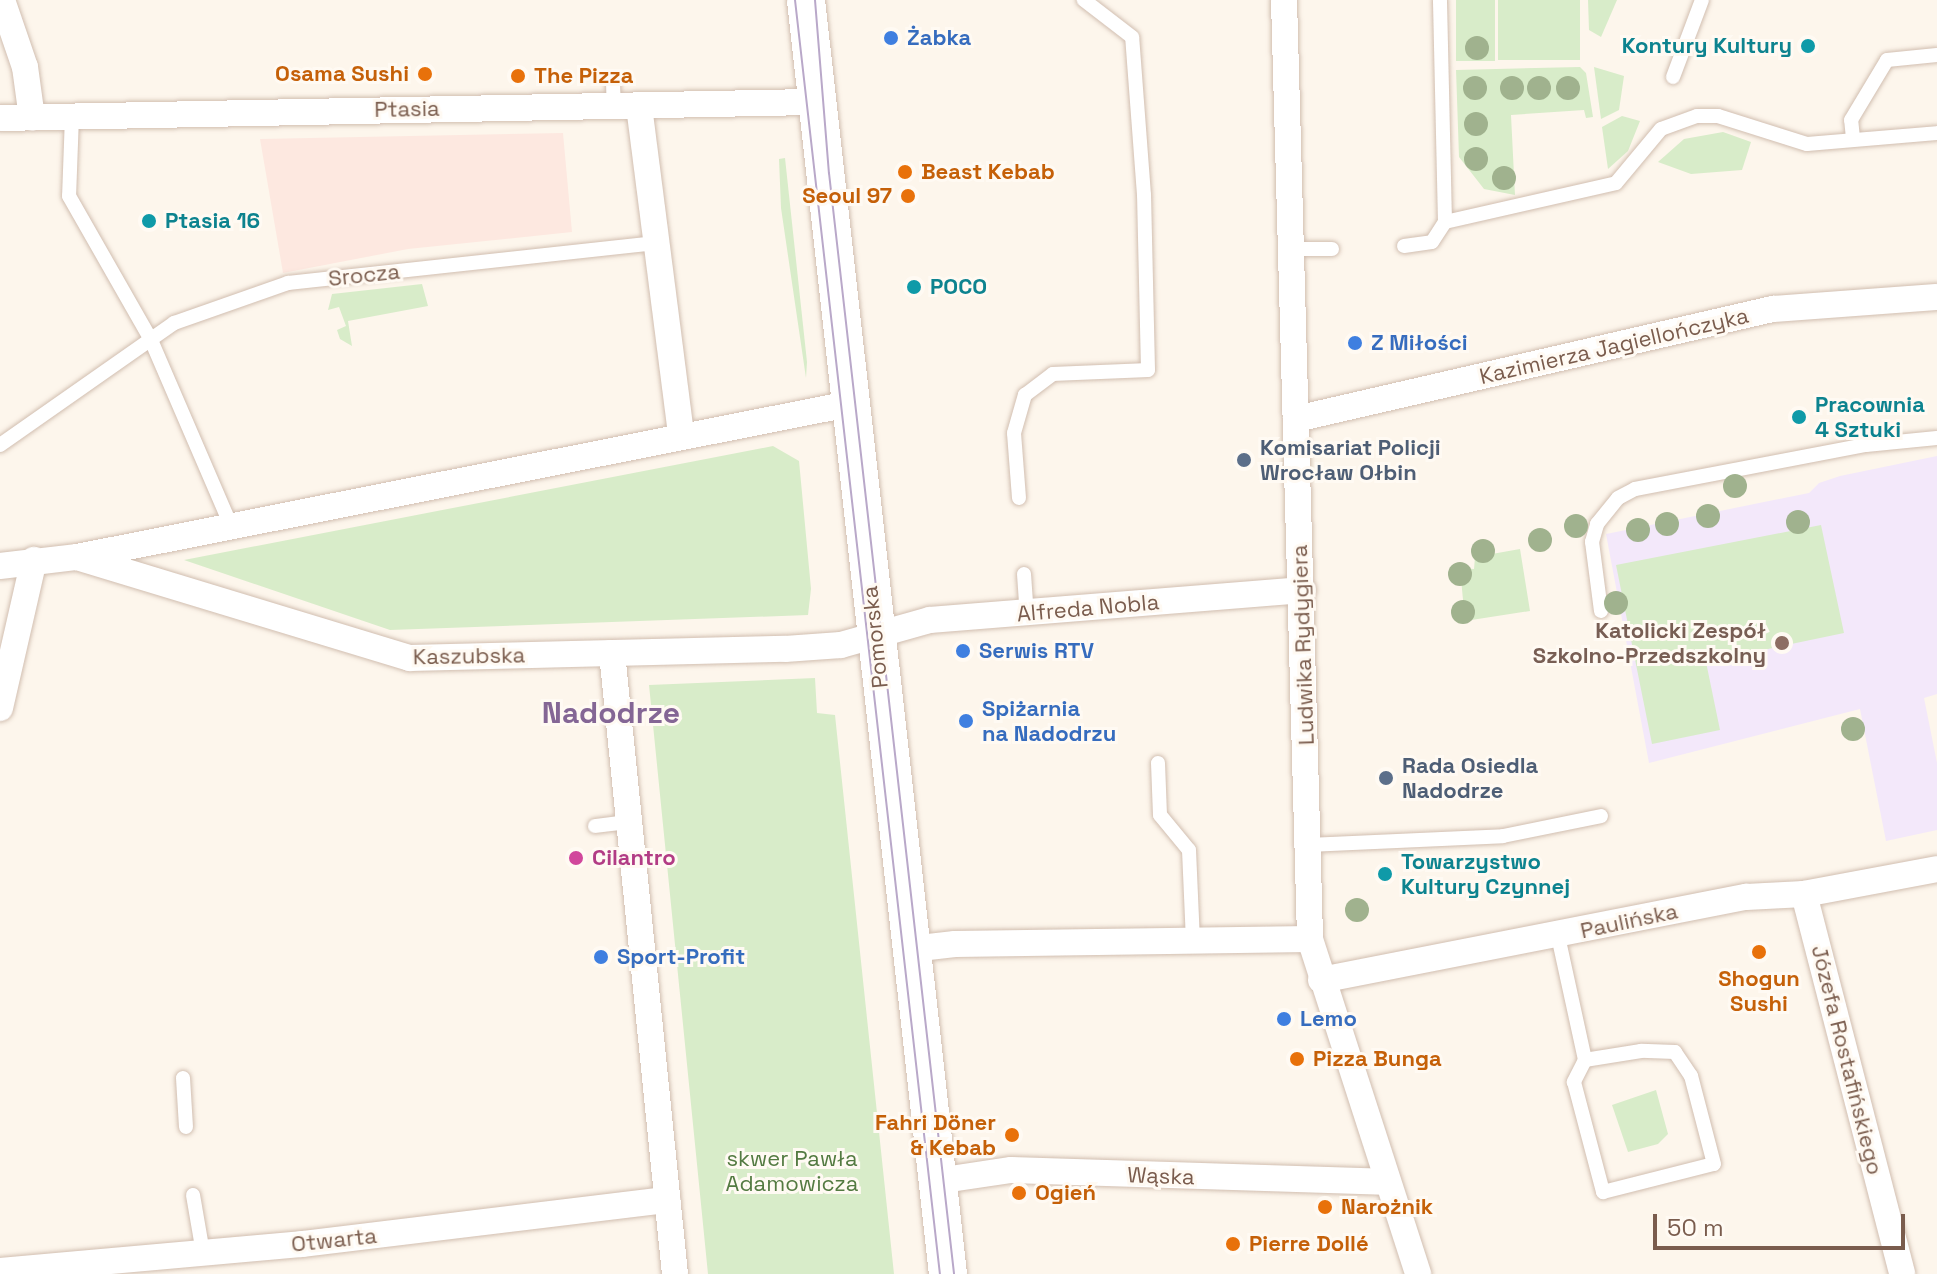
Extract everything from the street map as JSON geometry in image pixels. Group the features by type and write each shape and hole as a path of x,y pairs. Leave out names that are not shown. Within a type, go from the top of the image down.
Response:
{"street":[{"path":"2,0 25,67 32,118"},
{"name":"Pomorska","path":"806,0 814,102 948,1274"},
{"name":"Ludwika Rydygiera","path":"1284,0 1303,590 1310,939 1384,1182 1418,1274"},
{"path":"622,99 656,243 681,436"},
{"name":"Ptasia","path":"0,118 622,99 814,102"},
{"name":"Kazimierza Jagiellończyka","path":"1296,419 1773,309 1937,297"},
{"name":"Kaszubska","path":"0,566 77,557 230,523 849,404"},
{"name":"Kaszubska","path":"77,557 392,656 785,649 875,637"},
{"path":"0,708 34,560"},
{"name":"Alfreda Nobla","path":"875,637 930,620 1303,590"},
{"path":"612,653 675,1274"},
{"name":"Paulińska","path":"1321,980 1746,897 1804,894 1937,869"},
{"name":"Józefa Rostafińskiego","path":"1804,894 1902,1274"},
{"path":"911,949 1310,939"},
{"name":"Wąska","path":"937,1181 1011,1170 1384,1182"},
{"name":"Otwarta","path":"0,1271 203,1253 667,1200"}],"lane":[{"path":"1019,498 1014,433 1025,395 1053,374 1148,370 1144,195 1132,37 1084,0"},
{"path":"1404,246 1432,242 1445,222 1440,0"},
{"path":"1673,77 1702,0"},
{"path":"1853,138 1851,120 1887,60 1937,55"},
{"path":"72,116 69,196 151,340 230,523"},
{"path":"1445,222 1616,183 1661,129 1697,116 1718,116 1789,141 1937,133"},
{"name":"Srocza","path":"0,445 178,321 288,283 656,243"},
{"path":"1293,249 1332,249"},
{"path":"1601,611 1592,542 1597,524 1618,498 1635,489 1852,447 1937,438"},
{"path":"1024,574 1027,613"},
{"path":"1158,763 1160,815 1189,850 1193,942"},
{"path":"1308,845 1503,836 1601,816"},
{"path":"595,826 629,822"},
{"path":"1558,936 1585,1060 1574,1082 1603,1192 1714,1164 1691,1076 1675,1052 1641,1051 1585,1060"},
{"path":"183,1078 186,1127"},
{"path":"193,1195 203,1253"}],"shaded area":[{"path":"563,133 572,232 408,249 283,273 260,139"},
{"name":"Katolicki Zespół Szkolno-Przedszkolny","path":"1937,456 1937,694 1924,698 1937,763 1937,830 1886,841 1860,709 1649,763 1606,534 1809,493 1819,483 1840,476"}],"green space":[{"path":"1456,0 1495,0 1495,61 1456,61"},
{"path":"1498,0 1580,0 1580,60 1498,60"},
{"path":"1588,0 1617,0 1601,37 1589,30"},
{"path":"1580,67 1586,73 1593,117 1586,118 1584,110 1511,115 1515,195 1484,189 1459,157 1456,70"},
{"path":"1594,67 1624,76 1619,110 1601,119"},
{"path":"1622,116 1640,121 1628,151 1608,169 1602,127"},
{"path":"1723,132 1751,142 1742,170 1691,174 1658,162 1684,139"},
{"path":"785,158 807,362 806,378 781,208 779,159"},
{"path":"422,284 428,306 348,321 352,346 340,339 337,330 346,326 339,307 328,310 332,294"},
{"path":"773,446 799,461 811,589 808,615 390,630 184,560"},
{"path":"1821,525 1844,633 1706,662 1720,730 1652,744 1616,565"},
{"path":"1520,549 1530,611 1465,621 1460,568 1474,569 1475,557"},
{"name":"skwer Pawła Adamowicza","path":"815,678 817,713 835,715 894,1274 708,1274 649,685"},
{"path":"1656,1090 1668,1134 1658,1144 1628,1152 1612,1105"}],"tram line":[{"path":"795,0 940,1274"},
{"path":"815,0 829,173 954,1274"}],"place":[{"name":"Żabka","path":"891,38"},
{"name":"Kontury Kultury","path":"1808,46"},
{"name":"Osama Sushi","path":"425,74"},
{"name":"The Pizza","path":"518,76"},
{"name":"Beast Kebab","path":"905,172"},
{"name":"Seoul 97","path":"908,196"},
{"name":"Ptasia 16","path":"149,221"},
{"name":"POCO","path":"914,287"},
{"name":"Z Miłości","path":"1355,343"},
{"name":"Pracownia 4 Sztuki","path":"1799,417"},
{"name":"Komisariat Policji Wrocław Ołbin","path":"1244,460"},
{"name":"Katolicki Zespół Szkolno-Przedszkolny","path":"1782,643"},
{"name":"Serwis RTV","path":"963,651"},
{"name":"Spiżarnia na Nadodrzu","path":"966,721"},
{"name":"Rada Osiedla Nadodrze","path":"1386,778"},
{"name":"Cilantro","path":"576,858"},
{"name":"Towarzystwo Kultury Czynnej","path":"1385,874"},
{"name":"Shogun Sushi","path":"1759,952"},
{"name":"Sport-Profit","path":"601,957"},
{"name":"Lemo","path":"1284,1019"},
{"name":"Pizza Bunga","path":"1297,1059"},
{"name":"Fahri Döner & Kebab","path":"1012,1135"},
{"name":"Ogień","path":"1019,1193"},
{"name":"Narożnik","path":"1325,1207"},
{"name":"Pierre Dollé","path":"1233,1244"}],"district":[{"name":"Nadodrze","path":"611,713"}]}
